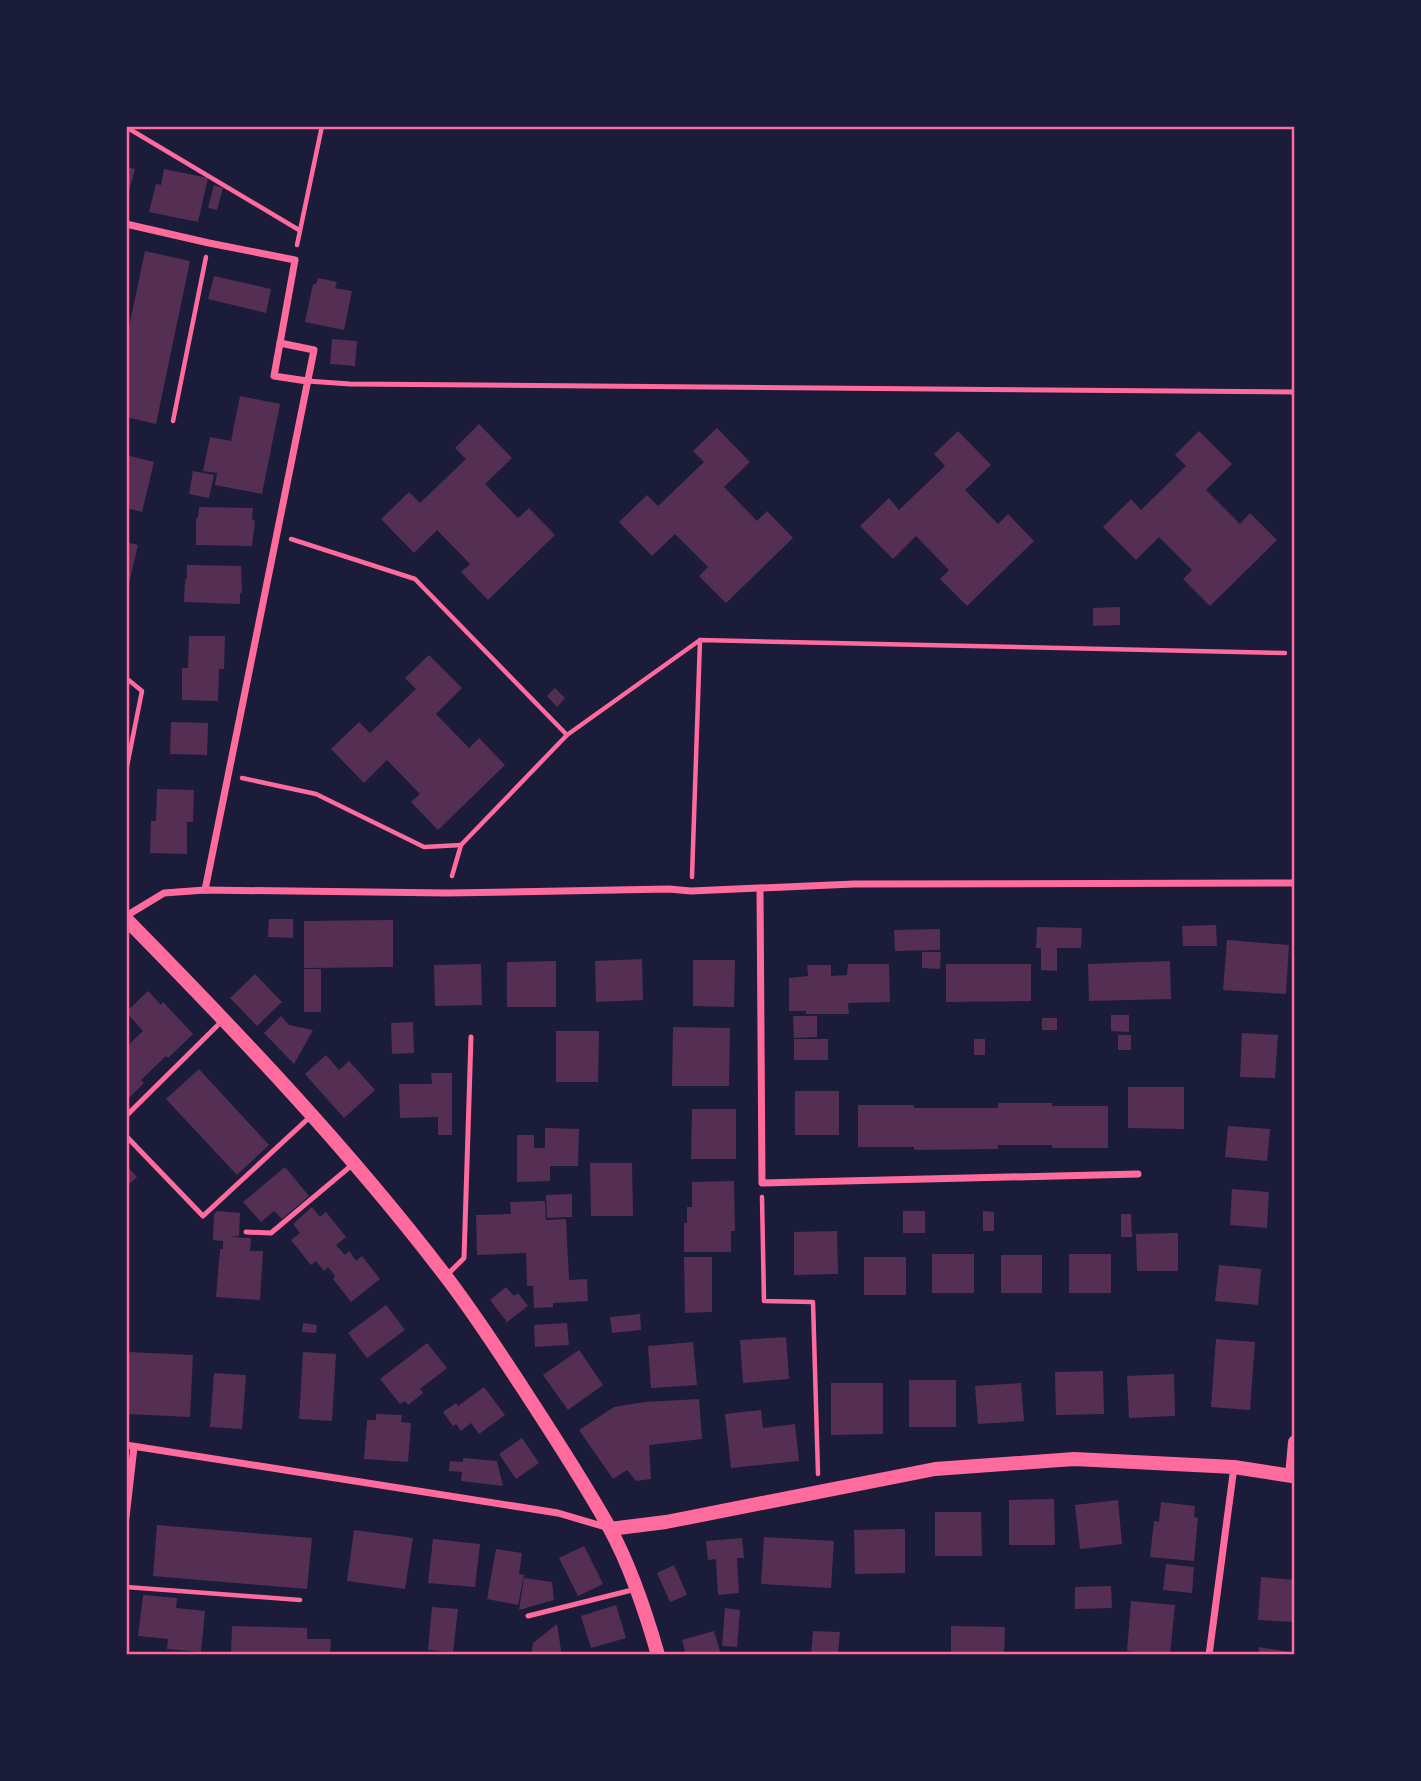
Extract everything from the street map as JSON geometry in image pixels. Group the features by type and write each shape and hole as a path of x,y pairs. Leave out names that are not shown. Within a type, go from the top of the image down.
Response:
{"main road":[{"path":"126,918 224,1019 355,1163 446,1276 534,1406 610,1529 636,1588 658,1655"},
{"path":"610,1529 666,1522 935,1469 1074,1459 1234,1467 1294,1475 1295,1442"}],"street":[{"path":"126,223 295,260 274,376 307,381"},
{"path":"205,890 314,350 280,343"},
{"path":"126,918 164,893 205,890 447,893 669,889 691,891 868,884 1295,883"},
{"path":"760,889 762,1183 1138,1174"},
{"path":"126,1517 130,1446 558,1513 610,1529"},
{"path":"1209,1655 1234,1467"}],"lane":[{"path":"307,381 1295,392"},
{"path":"126,1116 224,1019"},
{"path":"446,1276 464,1258 471,1037"},
{"path":"126,1136 203,1216 312,1115"},
{"path":"246,1232 271,1233 355,1163"},
{"path":"528,1616 636,1588"}],"path":[{"path":"295,260 322,126"},
{"path":"126,127 299,230"},
{"path":"173,421 209,243"},
{"path":"276,535 415,579 567,735"},
{"path":"691,891 700,640"},
{"path":"447,893 461,845 567,735 700,640 1285,653"},
{"path":"126,678 142,691 126,771"},
{"path":"240,778 316,794 424,847 461,845"},
{"path":"762,1183 764,1301 813,1302 818,1492"},
{"path":"126,1587 300,1600"}],"building":[{"path":"126,167 135,169 129,191 126,191"},
{"path":"164,169 208,178 198,222 149,212 156,184 161,185"},
{"path":"214,185 223,188 217,210 208,208"},
{"path":"145,251 190,261 156,424 126,417 126,341"},
{"path":"214,276 271,289 266,313 208,299"},
{"path":"318,278 337,282 335,288 352,291 344,330 305,322 313,284 316,284"},
{"path":"332,339 357,341 355,366 330,364"},
{"path":"240,396 280,404 262,494 215,485 217,473 203,471 210,437 231,441"},
{"path":"479,424 512,458 485,484 518,518 529,508 555,535 488,600 461,572 470,564 437,530 414,553 381,519 409,492 420,503 466,459 455,448"},
{"path":"717,428 750,462 724,487 757,521 767,511 793,538 726,603 699,576 708,567 675,534 652,556 619,522 647,495 658,506 704,462 693,451"},
{"path":"958,431 991,465 965,490 998,524 1008,514 1034,541 967,606 940,579 949,570 916,536 893,559 860,526 889,498 899,510 945,466 934,454"},
{"path":"1199,431 1232,464 1206,490 1240,524 1250,513 1277,540 1210,606 1183,579 1192,570 1159,537 1136,560 1103,527 1131,499 1141,510 1186,466 1175,455"},
{"path":"126,455 154,462 142,512 126,508"},
{"path":"193,471 214,475 209,498 189,494"},
{"path":"199,507 253,508 252,519 255,521 252,546 196,545"},
{"path":"126,542 138,545 127,592 126,592"},
{"path":"187,565 241,566 240,604 184,602"},
{"path":"1120,607 1120,625 1093,626 1093,608"},
{"path":"189,636 225,636 224,669 219,669 218,701 182,700 182,668 188,668"},
{"path":"429,655 462,688 436,714 469,748 479,738 505,765 438,830 411,802 420,794 387,760 364,783 331,749 359,722 370,733 416,689 405,678"},
{"path":"555,688 565,698 557,707 547,696"},
{"path":"171,722 208,723 207,755 170,754"},
{"path":"157,789 194,790 193,822 187,822 187,854 150,853 151,821 156,821"},
{"path":"269,919 293,919 293,938 268,937"},
{"path":"393,920 393,967 304,968 304,921"},
{"path":"1216,925 1217,946 1183,946 1182,926"},
{"path":"1037,927 1082,928 1081,948 1057,948 1057,971 1041,970 1041,948 1036,948"},
{"path":"940,929 940,950 895,951 894,930"},
{"path":"1227,940 1289,945 1286,994 1223,990"},
{"path":"922,952 941,952 940,969 922,968"},
{"path":"642,959 643,1000 596,1002 595,961"},
{"path":"693,960 735,960 734,1007 693,1006"},
{"path":"556,961 556,1007 507,1007 507,962"},
{"path":"1170,961 1171,999 1089,1001 1088,964"},
{"path":"481,964 482,1005 435,1006 434,965"},
{"path":"848,964 889,964 890,1002 848,1003 849,1014 806,1014 806,1011 789,1011 789,978 808,976 807,965 831,965 831,976 847,975"},
{"path":"946,964 1031,964 1031,1001 946,1002"},
{"path":"304,969 321,969 321,1012 304,1012"},
{"path":"255,974 282,1002 257,1026 230,998"},
{"path":"148,991 161,1005 163,1002 193,1034 141,1080 144,1083 126,1101 126,1047 143,1031 126,1012"},
{"path":"1111,1015 1129,1015 1129,1032 1111,1031"},
{"path":"281,1016 289,1025 313,1030 294,1064 264,1033"},
{"path":"793,1016 817,1016 817,1037 794,1038"},
{"path":"1042,1018 1057,1018 1057,1030 1042,1030"},
{"path":"413,1022 414,1053 392,1054 391,1023"},
{"path":"673,1027 730,1028 729,1086 672,1086"},
{"path":"556,1031 599,1031 598,1082 556,1082"},
{"path":"1242,1033 1278,1035 1275,1078 1240,1077"},
{"path":"1118,1035 1131,1035 1131,1050 1118,1050"},
{"path":"794,1039 828,1039 828,1060 794,1060"},
{"path":"974,1039 985,1039 985,1055 974,1055"},
{"path":"326,1055 339,1070 349,1061 375,1090 344,1118 305,1074"},
{"path":"199,1069 269,1145 237,1175 166,1099"},
{"path":"431,1073 452,1073 452,1135 438,1135 438,1117 400,1118 399,1084 432,1084"},
{"path":"1128,1087 1184,1087 1184,1129 1128,1128"},
{"path":"795,1091 839,1091 839,1135 795,1135"},
{"path":"998,1103 1108,1106 1108,1148 998,1145 998,1149 914,1150 914,1147 858,1147 858,1105 998,1108"},
{"path":"692,1109 736,1109 736,1159 691,1159"},
{"path":"1228,1126 1270,1129 1267,1161 1225,1157"},
{"path":"545,1128 579,1129 578,1166 550,1166 550,1181 517,1182 517,1135 534,1135 534,1148 545,1148"},
{"path":"590,1163 632,1163 633,1216 591,1216"},
{"path":"126,1165 137,1177 126,1187"},
{"path":"285,1167 309,1196 282,1219 274,1211 261,1222 243,1202"},
{"path":"734,1181 735,1231 731,1231 731,1252 684,1252 684,1223 687,1223 687,1207 692,1207 692,1182"},
{"path":"1232,1189 1269,1192 1267,1228 1230,1225"},
{"path":"572,1194 572,1217 547,1218 546,1195"},
{"path":"545,1201 546,1220 566,1219 569,1280 587,1279 588,1301 553,1303 553,1307 534,1308 533,1286 527,1286 526,1253 477,1255 476,1215 511,1214 510,1202"},
{"path":"312,1207 320,1217 326,1212 346,1237 336,1245 345,1255 349,1251 356,1261 362,1256 380,1279 351,1302 333,1279 335,1276 328,1267 324,1271 316,1261 311,1265 291,1240 300,1233 293,1224"},
{"path":"217,1211 240,1213 239,1236 229,1237 251,1238 250,1251 263,1251 260,1300 216,1297 220,1249 223,1249 223,1241 213,1240 214,1214"},
{"path":"903,1211 925,1211 925,1233 903,1233"},
{"path":"983,1211 994,1212 994,1231 983,1231"},
{"path":"1121,1214 1131,1214 1132,1237 1121,1237"},
{"path":"837,1231 838,1274 794,1275 794,1232"},
{"path":"1178,1233 1178,1271 1137,1271 1136,1234"},
{"path":"932,1254 974,1254 974,1293 932,1293"},
{"path":"1069,1254 1111,1254 1111,1293 1069,1293"},
{"path":"1001,1255 1042,1255 1042,1293 1001,1293"},
{"path":"684,1257 712,1257 712,1312 685,1313"},
{"path":"864,1257 906,1257 906,1295 864,1295"},
{"path":"1219,1265 1261,1269 1258,1305 1215,1301"},
{"path":"506,1287 514,1296 518,1293 528,1306 507,1322 490,1300"},
{"path":"386,1305 405,1330 367,1358 348,1333"},
{"path":"640,1314 641,1330 612,1333 610,1317"},
{"path":"303,1323 317,1325 316,1333 302,1332"},
{"path":"567,1323 569,1345 535,1347 534,1325"},
{"path":"786,1337 789,1379 743,1383 740,1340"},
{"path":"1216,1339 1255,1342 1250,1410 1211,1407"},
{"path":"693,1342 697,1385 651,1388 648,1346"},
{"path":"427,1343 447,1368 420,1389 423,1393 408,1405 405,1401 400,1404 380,1379"},
{"path":"579,1350 603,1385 568,1410 543,1375"},
{"path":"129,1352 193,1355 190,1417 127,1414"},
{"path":"303,1352 336,1354 332,1421 299,1419"},
{"path":"1103,1371 1104,1414 1056,1415 1055,1372"},
{"path":"214,1373 246,1375 242,1429 210,1427"},
{"path":"1174,1374 1175,1416 1129,1418 1127,1376"},
{"path":"909,1380 956,1380 956,1427 909,1427"},
{"path":"831,1383 883,1383 883,1434 831,1435"},
{"path":"1021,1383 1024,1421 978,1424 975,1386"},
{"path":"484,1387 505,1415 479,1434 471,1423 461,1431 456,1424 453,1426 443,1412 456,1403 458,1406"},
{"path":"699,1399 702,1439 649,1445 651,1479 636,1481 627,1470 613,1479 579,1430 614,1407"},
{"path":"761,1410 763,1428 795,1424 799,1461 731,1468 725,1414"},
{"path":"376,1414 402,1415 401,1422 411,1423 408,1462 364,1459 367,1420 376,1420"},
{"path":"522,1438 539,1463 516,1479 499,1454"},
{"path":"463,1458 497,1461 503,1486 461,1481 462,1472 449,1471 450,1461 463,1462"},
{"path":"1054,1499 1055,1545 1009,1545 1009,1500"},
{"path":"1118,1500 1122,1544 1080,1549 1075,1505"},
{"path":"1161,1502 1195,1506 1194,1517 1198,1518 1194,1561 1150,1557 1154,1521 1159,1522"},
{"path":"935,1512 981,1512 982,1556 935,1556"},
{"path":"157,1525 312,1538 307,1589 153,1576"},
{"path":"905,1529 905,1573 855,1574 854,1530"},
{"path":"354,1530 413,1538 405,1589 347,1581"},
{"path":"764,1537 834,1541 831,1588 761,1584"},
{"path":"742,1538 744,1558 737,1558 739,1593 718,1595 716,1559 708,1560 706,1541"},
{"path":"433,1539 480,1544 475,1587 428,1583"},
{"path":"584,1546 603,1584 578,1596 559,1558"},
{"path":"496,1549 522,1553 519,1574 524,1575 518,1605 487,1599"},
{"path":"1166,1564 1194,1567 1192,1593 1163,1590"},
{"path":"674,1565 687,1595 670,1602 657,1573"},
{"path":"1261,1577 1295,1580 1295,1622 1258,1620"},
{"path":"524,1578 552,1582 554,1600 519,1610"},
{"path":"1111,1586 1112,1608 1075,1609 1075,1587"},
{"path":"143,1595 177,1598 176,1608 205,1611 201,1652 167,1649 168,1639 138,1636"},
{"path":"1131,1601 1175,1605 1170,1655 1127,1651"},
{"path":"616,1605 626,1638 591,1648 581,1616"},
{"path":"432,1607 458,1609 453,1652 428,1650"},
{"path":"725,1608 740,1610 737,1647 722,1646"},
{"path":"557,1624 560,1655 531,1655 533,1643"},
{"path":"232,1626 307,1628 307,1639 331,1639 330,1655 231,1655"},
{"path":"951,1626 1005,1627 1004,1655 951,1655"},
{"path":"714,1631 721,1655 686,1655 682,1640"},
{"path":"813,1631 840,1632 838,1655 811,1655"},
{"path":"1259,1647 1295,1653 1295,1655 1258,1655"}]}
